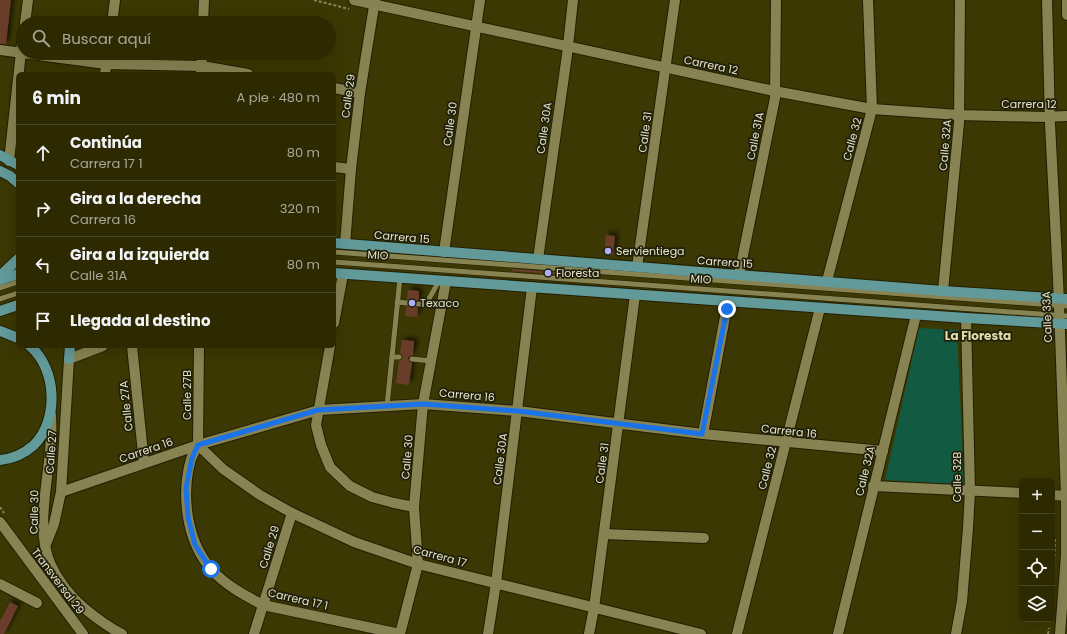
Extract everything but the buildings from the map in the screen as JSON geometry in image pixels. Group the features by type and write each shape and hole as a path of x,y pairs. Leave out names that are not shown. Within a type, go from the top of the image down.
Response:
{"main road":[{"path":"0,170 16,181"},
{"name":"Carrera 15","path":"336,243 944,291 1063,311"},
{"path":"0,276 16,261"},
{"path":"338,273 966,318 1063,311"},
{"path":"0,280 16,275"},
{"path":"0,311 16,306"},
{"path":"0,331 16,337"},
{"path":"0,460 23,453 34,445 45,428 51,407 49,377 42,361 32,348"},
{"path":"69,359 70,348"}],"street":[{"path":"25,16 28,0"},
{"path":"113,16 115,0"},
{"path":"203,16 204,0"},
{"name":"Carrera 12","path":"354,0 375,3 568,47 774,91 872,109 959,115 1067,116"},
{"name":"Calle 30","path":"444,252 480,0"},
{"name":"Calle 30A","path":"538,260 568,47 573,0"},
{"name":"Calle 31","path":"637,267 675,0"},
{"name":"Calle 31A","path":"739,275 775,98 776,0"},
{"name":"Calle 32","path":"827,281 872,109 868,0"},
{"name":"Calle 32A","path":"944,291 959,115 960,0"},
{"name":"Calle 33A","path":"1047,0 1050,117 1063,311 1066,555 1060,634"},
{"path":"1067,0 1067,15"},
{"name":"Calle 29","path":"345,244 351,169 360,93 375,3"},
{"path":"0,50 16,52"},
{"path":"20,72 21,60"},
{"path":"59,60 106,69 201,70 224,72"},
{"path":"201,70 202,60"},
{"path":"336,88 360,93"},
{"path":"9,160 16,102"},
{"path":"336,167 351,169"},
{"path":"336,298 338,273"},
{"name":"Calle 30","path":"400,634 418,564 414,507 423,404 441,305 442,281"},
{"name":"Calle 30A","path":"488,634 518,411 532,287"},
{"name":"Calle 31","path":"589,634 594,608 619,424 635,294"},
{"path":"702,434 728,301"},
{"name":"Calle 32","path":"737,634 820,308"},
{"name":"Calle 32A","path":"838,634 916,315"},
{"name":"Calle 32B","path":"956,634 962,601 970,491 966,318"},
{"path":"69,359 98,348"},
{"name":"Calle 27A","path":"132,348 144,463"},
{"name":"Calle 27B","path":"198,445 199,348"},
{"path":"330,348 316,425 321,445 330,467 350,486 372,497 394,504 414,507"},
{"name":"Calle 27","path":"46,544 54,524 61,492 69,359"},
{"name":"Carrera 16","path":"61,492 198,445 318,410 423,404 518,411 702,434 883,452"},
{"name":"Calle 30","path":"51,407 51,436 44,507 46,544 51,564 66,590 74,600 95,617 122,634"},
{"name":"Carrera 17","path":"198,445 223,469 260,495 292,513 354,542 418,564 594,608 672,631 701,634"},
{"name":"Carrera 17 1","path":"198,445 192,458 186,488 188,517 195,545 211,569 230,586 263,605 400,634"},
{"path":"873,486 1019,493"},
{"path":"1055,495 1066,496"},
{"name":"Calle 29","path":"254,634 292,513"},
{"name":"Transversal 29","path":"0,522 83,634"},
{"path":"604,534 704,538"},
{"path":"0,584 37,603"}],"lane":[{"name":"MIO","path":"336,252 1063,311"},
{"name":"MIO","path":"336,262 1063,311"},
{"path":"386,406 400,278"},
{"path":"426,304 442,281"},
{"path":"0,288 16,283"},
{"path":"0,299 16,294"},
{"path":"397,302 406,303"},
{"path":"418,304 441,305"},
{"path":"392,357 399,357"},
{"path":"412,359 431,361"}],"green space":[{"path":"919,328 957,330 964,485 885,480"}],"place":[{"name":"Servientiega","path":"608,251"},
{"name":"Floresta","path":"548,273"},
{"name":"Texaco","path":"412,303"}],"district":[{"name":"La Floresta","path":"978,336"}],"route":[{"path":"211,569 195,545 188,517 186,488 192,458 198,445 318,410 423,404 518,411 702,434 727,309"}]}
